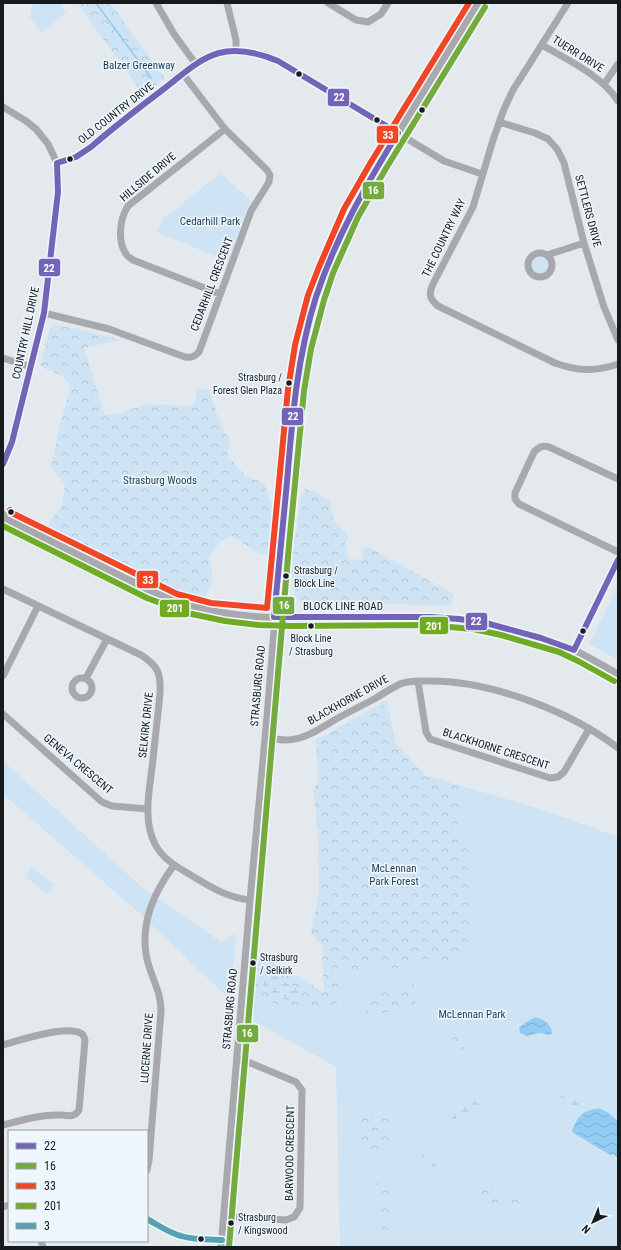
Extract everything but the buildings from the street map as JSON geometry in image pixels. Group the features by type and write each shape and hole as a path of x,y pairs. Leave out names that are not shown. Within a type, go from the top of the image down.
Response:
{"street":[{"path":"156,3 174,34 195,64"},
{"path":"227,3 236,40 236,50"},
{"path":"328,3 356,20 368,22 381,14 388,3"},
{"name":"STRASBURG ROAD","path":"222,1243 274,617 289,452 296,390 303,347 313,308 326,270 351,213 478,3"},
{"name":"THE COUNTRY WAY","path":"568,3 513,90 499,122 472,207 430,291 433,302 438,306 555,363 567,367 593,370 618,364"},
{"name":"TUERR DRIVE","path":"542,45 604,84 613,93 618,101"},
{"name":"OLD COUNTRY DRIVE","path":"57,163 76,157 88,150 195,64 218,53 236,50 265,55 278,61 444,161 482,174"},
{"path":"604,84 618,64"},
{"name":"CEDARHILL CRESCENT","path":"44,313 109,329 190,358 195,356 198,352 251,211 270,182 270,175 268,170 225,129 183,74"},
{"name":"COUNTRY HILL DRIVE","path":"3,107 36,129 48,144 57,163 58,192 44,313 12,442 3,464"},
{"name":"SETTLERS DRIVE","path":"499,122 548,139 557,149 564,163 584,243 604,307 618,340"},
{"name":"HILLSIDE DRIVE","path":"220,294 133,260 125,253 120,238 122,218 128,206 225,129"},
{"path":"547,255 584,243"},
{"path":"3,358 31,367"},
{"path":"618,480 544,446 538,447 534,452 514,493 515,499 519,504 618,552"},
{"name":"BLOCK LINE ROAD","path":"4,518 174,601 209,611 274,617 420,617 459,619 486,623 541,638 574,650 618,674"},
{"path":"574,650 618,560"},
{"name":"SELKIRK DRIVE","path":"3,589 148,660 158,672 160,680 160,693 148,809 150,834 155,845 163,855 174,864 220,892 239,899 250,900"},
{"path":"3,676 38,606"},
{"path":"86,678 107,639"},
{"name":"BLACKHORNE CRESCENT","path":"418,681 426,732 430,739 550,778 558,777 564,772 588,729"},
{"name":"BLACKHORNE DRIVE","path":"265,738 287,740 300,737 318,730 401,683 438,681 460,683 497,690 531,702 553,711 588,729 618,748"},
{"name":"GENEVA CRESCENT","path":"3,714 102,802 112,806 148,809"},
{"name":"LUCERNE DRIVE","path":"148,1164 161,1011 159,996 146,953 146,932 148,915 153,899 174,864"},
{"path":"3,1045 48,1033 70,1031 81,1033 85,1040 79,1110 77,1114 71,1116 57,1115 38,1117 3,1125"},
{"name":"BARWOOD CRESCENT","path":"224,1216 286,1220 294,1217 300,1208 302,1090 296,1082 248,1062 237,1059"},
{"path":"148,1220 185,1237 222,1243"}],"green space":[{"path":"33,3 60,3 66,13 41,33 30,17"},
{"name":"Balzer Greenway","path":"77,3 110,3 165,78 144,95"},
{"name":"Cedarhill Park","path":"221,173 252,202 245,213 228,261 156,232 164,218"},
{"path":"540,257 546,259 548,265 546,271 540,273 534,271 532,265 534,259"},
{"name":"Strasburg Woods","path":"54,325 84,330 121,340 84,348 105,415 115,414 148,404 191,406 195,403 198,388 209,390 219,419 230,442 227,455 247,477 264,483 272,505 268,554 260,554 232,536 220,542 209,557 213,580 206,596 197,598 121,568 47,532 47,526 62,505 65,485 51,468 58,433 71,384 60,375 40,365 50,328"},
{"path":"305,489 330,500 331,511 334,519 338,526 347,533 349,539 345,542 349,559 363,560 362,549 368,547 454,594 450,606 299,602 295,596 292,579 293,542 297,529 300,497"},
{"path":"618,585 618,660 589,644"},
{"name":"McLennan Park","path":"387,700 396,743 425,775 550,812 618,837 618,1247 340,1247 336,1067 250,1019 257,954 327,997 328,956 316,740"},
{"name":"McLennan Park Forest","path":"381,703 385,706 395,743 423,775 461,787 457,818 470,857 470,948 456,961 420,959 398,969 377,964 353,972 342,972 336,1009 312,1006 294,1013 269,1001 254,990 260,955 324,992 322,946 311,933 319,891 318,832 313,790 320,778 315,740 352,721"},
{"path":"3,761 143,888 221,942 236,933 231,996 225,995 138,912 3,794"},
{"path":"32,867 54,885 47,894 25,876"},
{"path":"266,971 297,989 301,993 301,999 294,1002 281,998 263,988 262,973"},
{"path":"413,983 418,1000 411,1006 363,1018 368,1005 373,999 383,992"},
{"path":"453,1024 456,1024 462,1033 465,1043 464,1049 459,1050 453,1045 451,1032"},
{"path":"536,1083 570,1099 592,1104 575,1108"},
{"path":"469,1097 480,1104 454,1121 449,1118 449,1114 457,1109"},
{"path":"365,1112 375,1112 390,1121 395,1139 391,1143 385,1145 381,1142 378,1145 380,1148 373,1153 360,1138 359,1134"},
{"path":"433,1153 438,1163 428,1172 421,1165 419,1155 424,1155 428,1158"},
{"path":"387,1179 392,1229 387,1242 380,1235 377,1181"},
{"path":"483,1184 494,1184 504,1195 521,1196 523,1203 482,1205 466,1190 476,1192"}],"water":[{"path":"536,1017 549,1025 552,1030 550,1035 539,1033 527,1036 520,1033 520,1027"},
{"path":"598,1108 607,1112 618,1121 618,1158 613,1154 610,1155 572,1132 578,1118 581,1115"}],"waterway":[{"path":"96,3 151,78"}],"transit line":[{"name":"33","path":"10,510 12,513 177,594 211,603 267,608 288,389 295,345 308,295 344,209 371,162 469,3"},
{"name":"16","path":"229,1247 289,545 304,391 311,349 333,273 358,217 385,170 485,7"},
{"name":"22","path":"3,464 12,442 44,313 58,192 57,163 76,157 91,147 118,124 197,63 219,53 234,51 249,52 278,61 398,133 363,192 332,254 316,297 304,342 293,412 274,617 431,617 459,619 486,623 541,638 574,650 618,560"},
{"name":"201","path":"3,526 147,598 187,613 225,621 259,625 426,625 473,629 501,635 559,652 614,681"},
{"name":"3","path":"148,1220 177,1235 196,1239 222,1240"}],"place":[{"name":"Strasburg / Forest Glen Plaza","path":"289,383"},
{"name":"Strasburg / Block Line","path":"286,576"},
{"name":"Block Line / Strasburg","path":"311,626"},
{"name":"Strasburg / Selkirk","path":"253,963"},
{"name":"Strasburg / Kingswood","path":"231,1223"}]}
